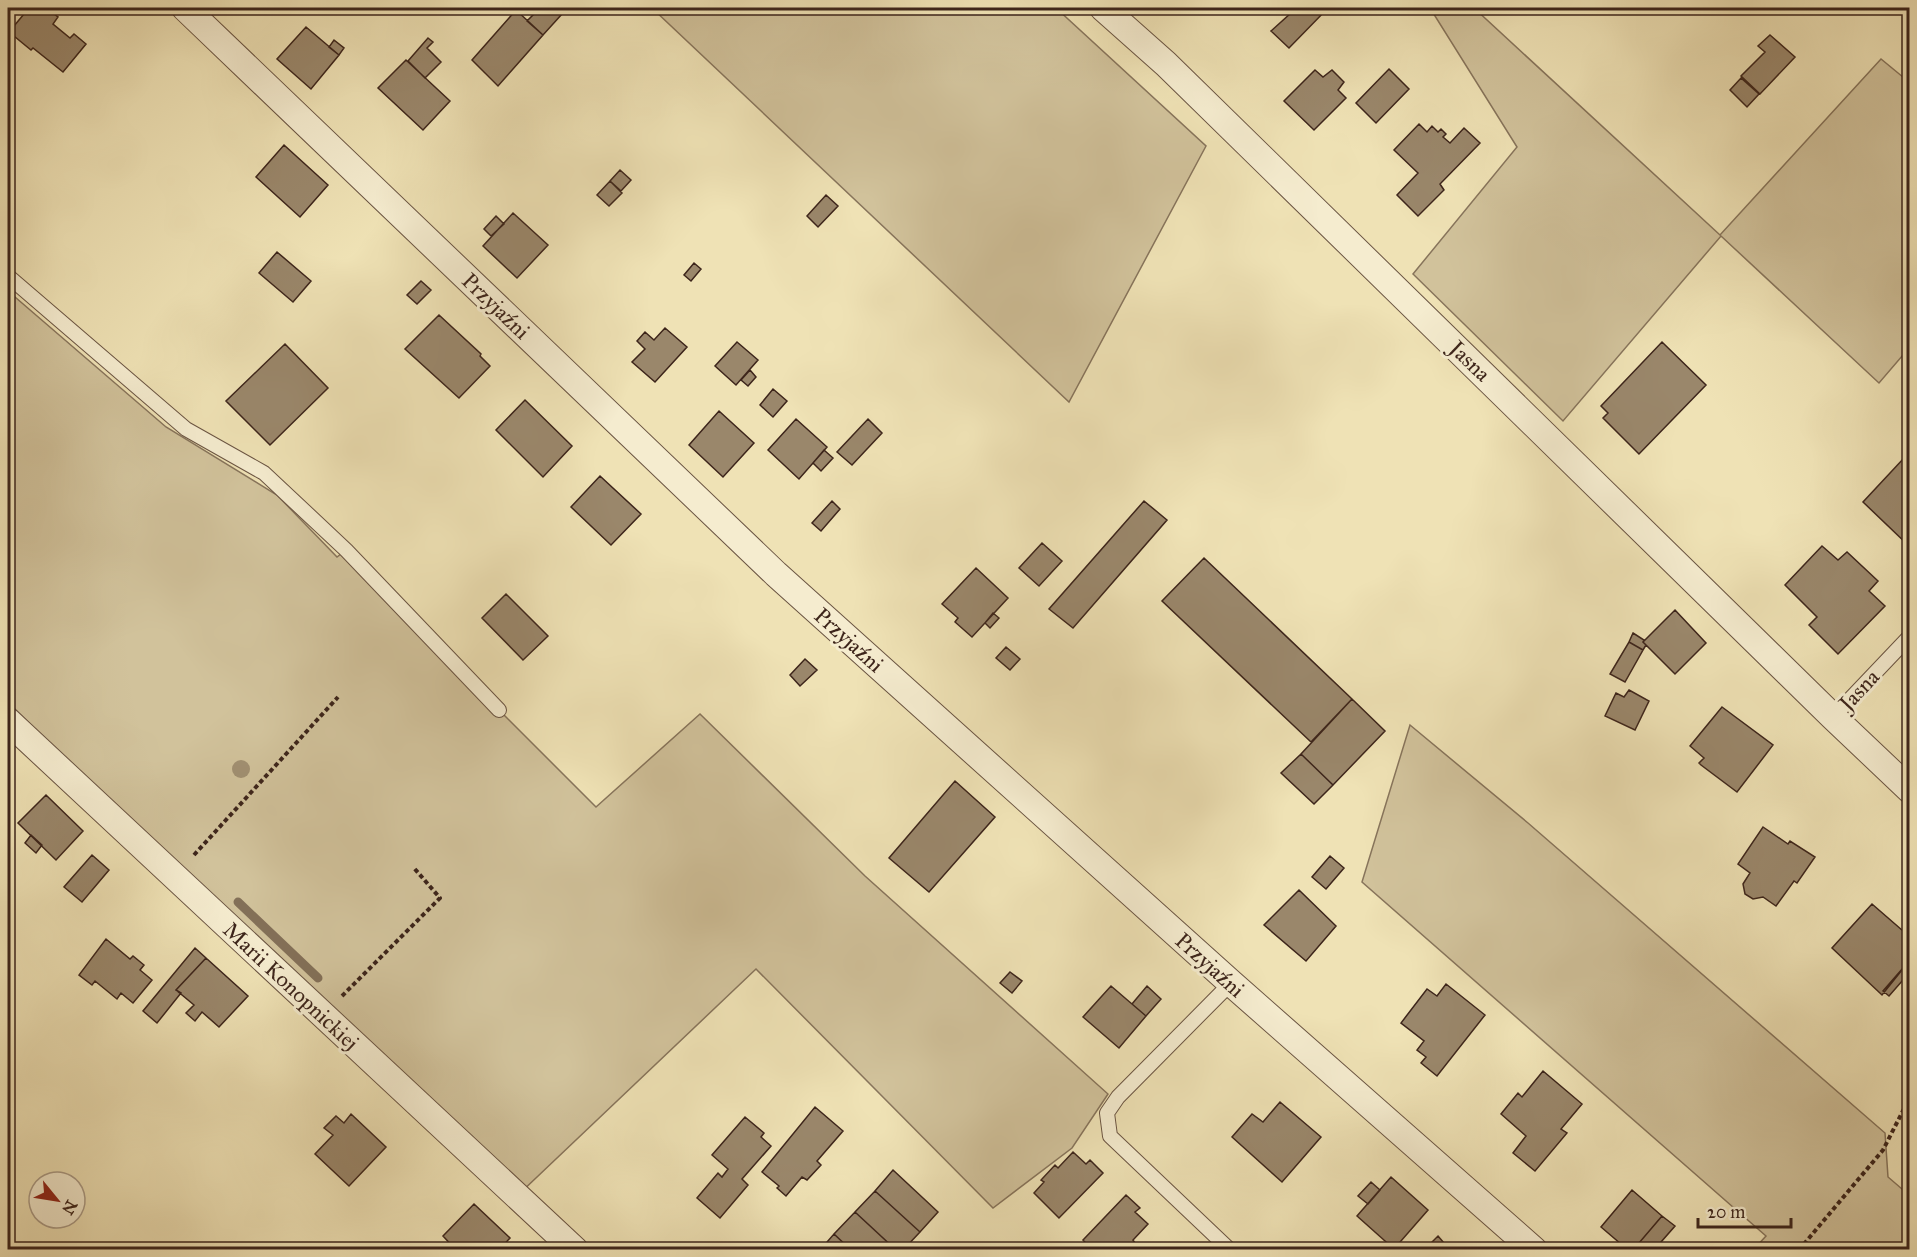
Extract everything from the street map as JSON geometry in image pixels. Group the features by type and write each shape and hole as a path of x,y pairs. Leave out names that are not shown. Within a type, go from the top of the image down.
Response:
{"street":[{"name":"Przyjaźni","path":"185,8 776,574 1231,984 1534,1250"},
{"name":"Jasna","path":"1103,8 1166,64 1833,717 1910,789"},
{"name":"Marii Konopnickiej","path":"8,721 575,1250"}],"lane":[{"path":"8,276 186,429 264,473 346,550 499,710"},
{"name":"Jasna","path":"1833,717 1910,636"},
{"path":"1230,1250 1110,1136 1107,1113 1118,1097 1231,984"}],"path":[{"path":"174,878 338,697"},
{"path":"322,1015 440,898 414,867"},
{"path":"1799,1250 1883,1150 1910,1097"}],"shaded area":[{"path":"652,8 1056,8 1206,146 1069,402"},
{"path":"1430,8 1474,8 1720,235 1881,59 1909,82 1909,348 1879,383 1721,236 1563,421 1413,274 1517,147"},
{"path":"8,291 166,427 277,495 337,557 346,550 499,710 596,807 700,714 865,876 1108,1094 1072,1148 993,1208 756,969 517,1196 97,792 8,702"},
{"path":"1410,725 1528,823 1885,1133 1888,1177 1909,1195 1909,1249 1754,1249 1766,1236 1362,882"}],"building":[{"path":"29,8 46,8 58,17 53,24 70,38 74,34 86,44 63,72 9,32"},
{"path":"540,8 555,8 562,14 543,35 527,21"},
{"path":"1286,8 1328,8 1289,48 1271,31 1292,12"},
{"path":"516,10 543,35 498,86 472,60"},
{"path":"306,27 339,55 311,89 277,59"},
{"path":"1770,35 1795,57 1760,94 1741,76 1765,52 1758,46"},
{"path":"428,38 433,42 427,48 441,62 425,78 408,61"},
{"path":"334,40 344,48 339,55 329,47"},
{"path":"406,60 450,101 423,130 378,88"},
{"path":"1389,69 1409,89 1376,123 1356,103"},
{"path":"1315,70 1323,77 1332,70 1344,82 1338,90 1346,98 1314,130 1284,101"},
{"path":"1741,78 1759,94 1747,107 1730,90"},
{"path":"1419,124 1427,132 1432,126 1438,132 1441,129 1446,134 1443,137 1450,143 1464,128 1480,143 1440,184 1444,190 1418,216 1397,195 1418,173 1394,150"},
{"path":"284,145 328,185 300,217 256,177"},
{"path":"620,170 631,180 621,191 610,181"},
{"path":"610,181 622,193 609,206 597,195"},
{"path":"826,195 838,206 818,227 807,216"},
{"path":"513,213 548,245 517,278 483,246"},
{"path":"496,216 504,224 491,236 484,229"},
{"path":"277,252 311,281 293,302 259,273"},
{"path":"694,263 701,269 691,281 684,275"},
{"path":"421,281 431,290 417,304 407,295"},
{"path":"439,315 481,354 480,356 490,366 459,398 405,349"},
{"path":"665,328 687,347 655,382 632,362 645,349 637,341 645,332 654,340"},
{"path":"737,342 758,360 736,385 715,366"},
{"path":"1662,342 1706,385 1639,454 1603,418 1608,413 1601,406"},
{"path":"285,344 328,388 270,445 226,401"},
{"path":"750,370 756,377 748,386 741,380"},
{"path":"773,389 787,401 773,417 760,405"},
{"path":"525,400 572,446 543,477 496,430"},
{"path":"719,411 754,443 723,477 689,445"},
{"path":"796,419 827,447 799,479 768,450"},
{"path":"868,419 882,433 852,465 837,452"},
{"path":"824,450 833,458 821,471 813,463"},
{"path":"1904,458 1910,463 1909,546 1863,502"},
{"path":"600,476 641,514 611,545 571,507"},
{"path":"832,501 840,509 821,531 812,523"},
{"path":"1144,501 1167,520 1073,628 1049,609"},
{"path":"1042,543 1062,561 1039,586 1019,568"},
{"path":"1822,546 1838,560 1847,552 1878,581 1869,591 1885,606 1838,654 1809,625 1817,617 1785,585"},
{"path":"1204,558 1352,699 1311,742 1162,601"},
{"path":"976,568 1008,598 972,637 955,622 958,618 942,604"},
{"path":"506,594 548,636 523,660 482,618"},
{"path":"1675,610 1706,643 1675,674 1643,642"},
{"path":"993,613 999,618 990,628 985,623"},
{"path":"1633,633 1644,640 1646,645 1643,650 1629,642"},
{"path":"1629,642 1643,650 1625,682 1610,674"},
{"path":"1006,647 1020,659 1010,670 996,658"},
{"path":"805,659 817,670 800,686 790,675"},
{"path":"1629,690 1649,701 1635,730 1605,716 1616,693 1624,697"},
{"path":"1352,699 1385,731 1333,785 1301,754"},
{"path":"1722,707 1773,745 1737,792 1701,765 1699,763 1704,758 1690,746"},
{"path":"1301,754 1333,785 1314,804 1281,773"},
{"path":"955,781 995,817 929,892 889,858"},
{"path":"46,795 83,831 56,860 18,823"},
{"path":"1763,827 1788,844 1790,841 1815,857 1797,883 1794,881 1776,906 1763,897 1753,899 1745,894 1743,884 1750,873 1738,864"},
{"path":"31,835 42,845 36,853 25,843"},
{"path":"92,855 109,870 82,902 64,887"},
{"path":"1330,856 1344,868 1326,889 1312,877"},
{"path":"1299,890 1336,926 1306,961 1264,925"},
{"path":"1872,904 1910,937 1910,960 1882,995 1832,948"},
{"path":"106,939 130,959 133,956 144,965 140,970 152,980 133,1003 121,993 117,999 95,981 92,985 79,975"},
{"path":"195,948 206,958 176,990 181,993 157,1023 143,1011"},
{"path":"206,958 248,996 219,1027 202,1012 195,1021 186,1013 194,1005 176,990"},
{"path":"1910,960 1910,972 1889,996 1883,991"},
{"path":"1010,972 1022,981 1012,993 1000,983"},
{"path":"1446,984 1485,1015 1437,1076 1421,1063 1426,1057 1417,1050 1424,1041 1401,1023 1427,989 1437,996"},
{"path":"1111,986 1146,1016 1119,1048 1083,1017"},
{"path":"1147,986 1161,999 1146,1016 1132,1004"},
{"path":"1543,1071 1582,1104 1561,1129 1567,1133 1535,1171 1513,1153 1526,1136 1501,1114 1518,1093 1522,1097"},
{"path":"1280,1102 1321,1137 1282,1182 1232,1137 1252,1114 1263,1122"},
{"path":"815,1107 843,1131 817,1161 821,1165 807,1180 802,1177 786,1196 777,1188 779,1186 762,1172"},
{"path":"351,1114 386,1147 349,1186 315,1154 333,1135 324,1128 336,1116 344,1123"},
{"path":"745,1117 764,1133 761,1137 771,1146 742,1179 748,1185 720,1218 697,1198 718,1173 722,1177 728,1169 712,1155"},
{"path":"1073,1152 1086,1164 1090,1160 1103,1173 1059,1218 1034,1193 1044,1182 1041,1180 1055,1165 1058,1168"},
{"path":"893,1170 938,1212 920,1232 875,1191"},
{"path":"1391,1177 1428,1210 1394,1249 1357,1216"},
{"path":"1371,1182 1380,1190 1368,1204 1358,1196"},
{"path":"1632,1190 1662,1216 1633,1250 1628,1250 1601,1227"},
{"path":"875,1191 920,1232 903,1250 896,1250 855,1212"},
{"path":"1126,1195 1140,1208 1135,1212 1148,1224 1133,1240 1135,1243 1129,1250 1092,1250 1083,1240"},
{"path":"474,1204 510,1238 499,1250 456,1250 443,1236"},
{"path":"855,1212 896,1250 851,1250 834,1234"},
{"path":"1662,1216 1675,1226 1654,1250 1633,1250"},
{"path":"834,1234 851,1250 820,1250"},
{"path":"1438,1236 1450,1250 1424,1250"}],"waterway":[{"path":"238,902 318,978"}]}
